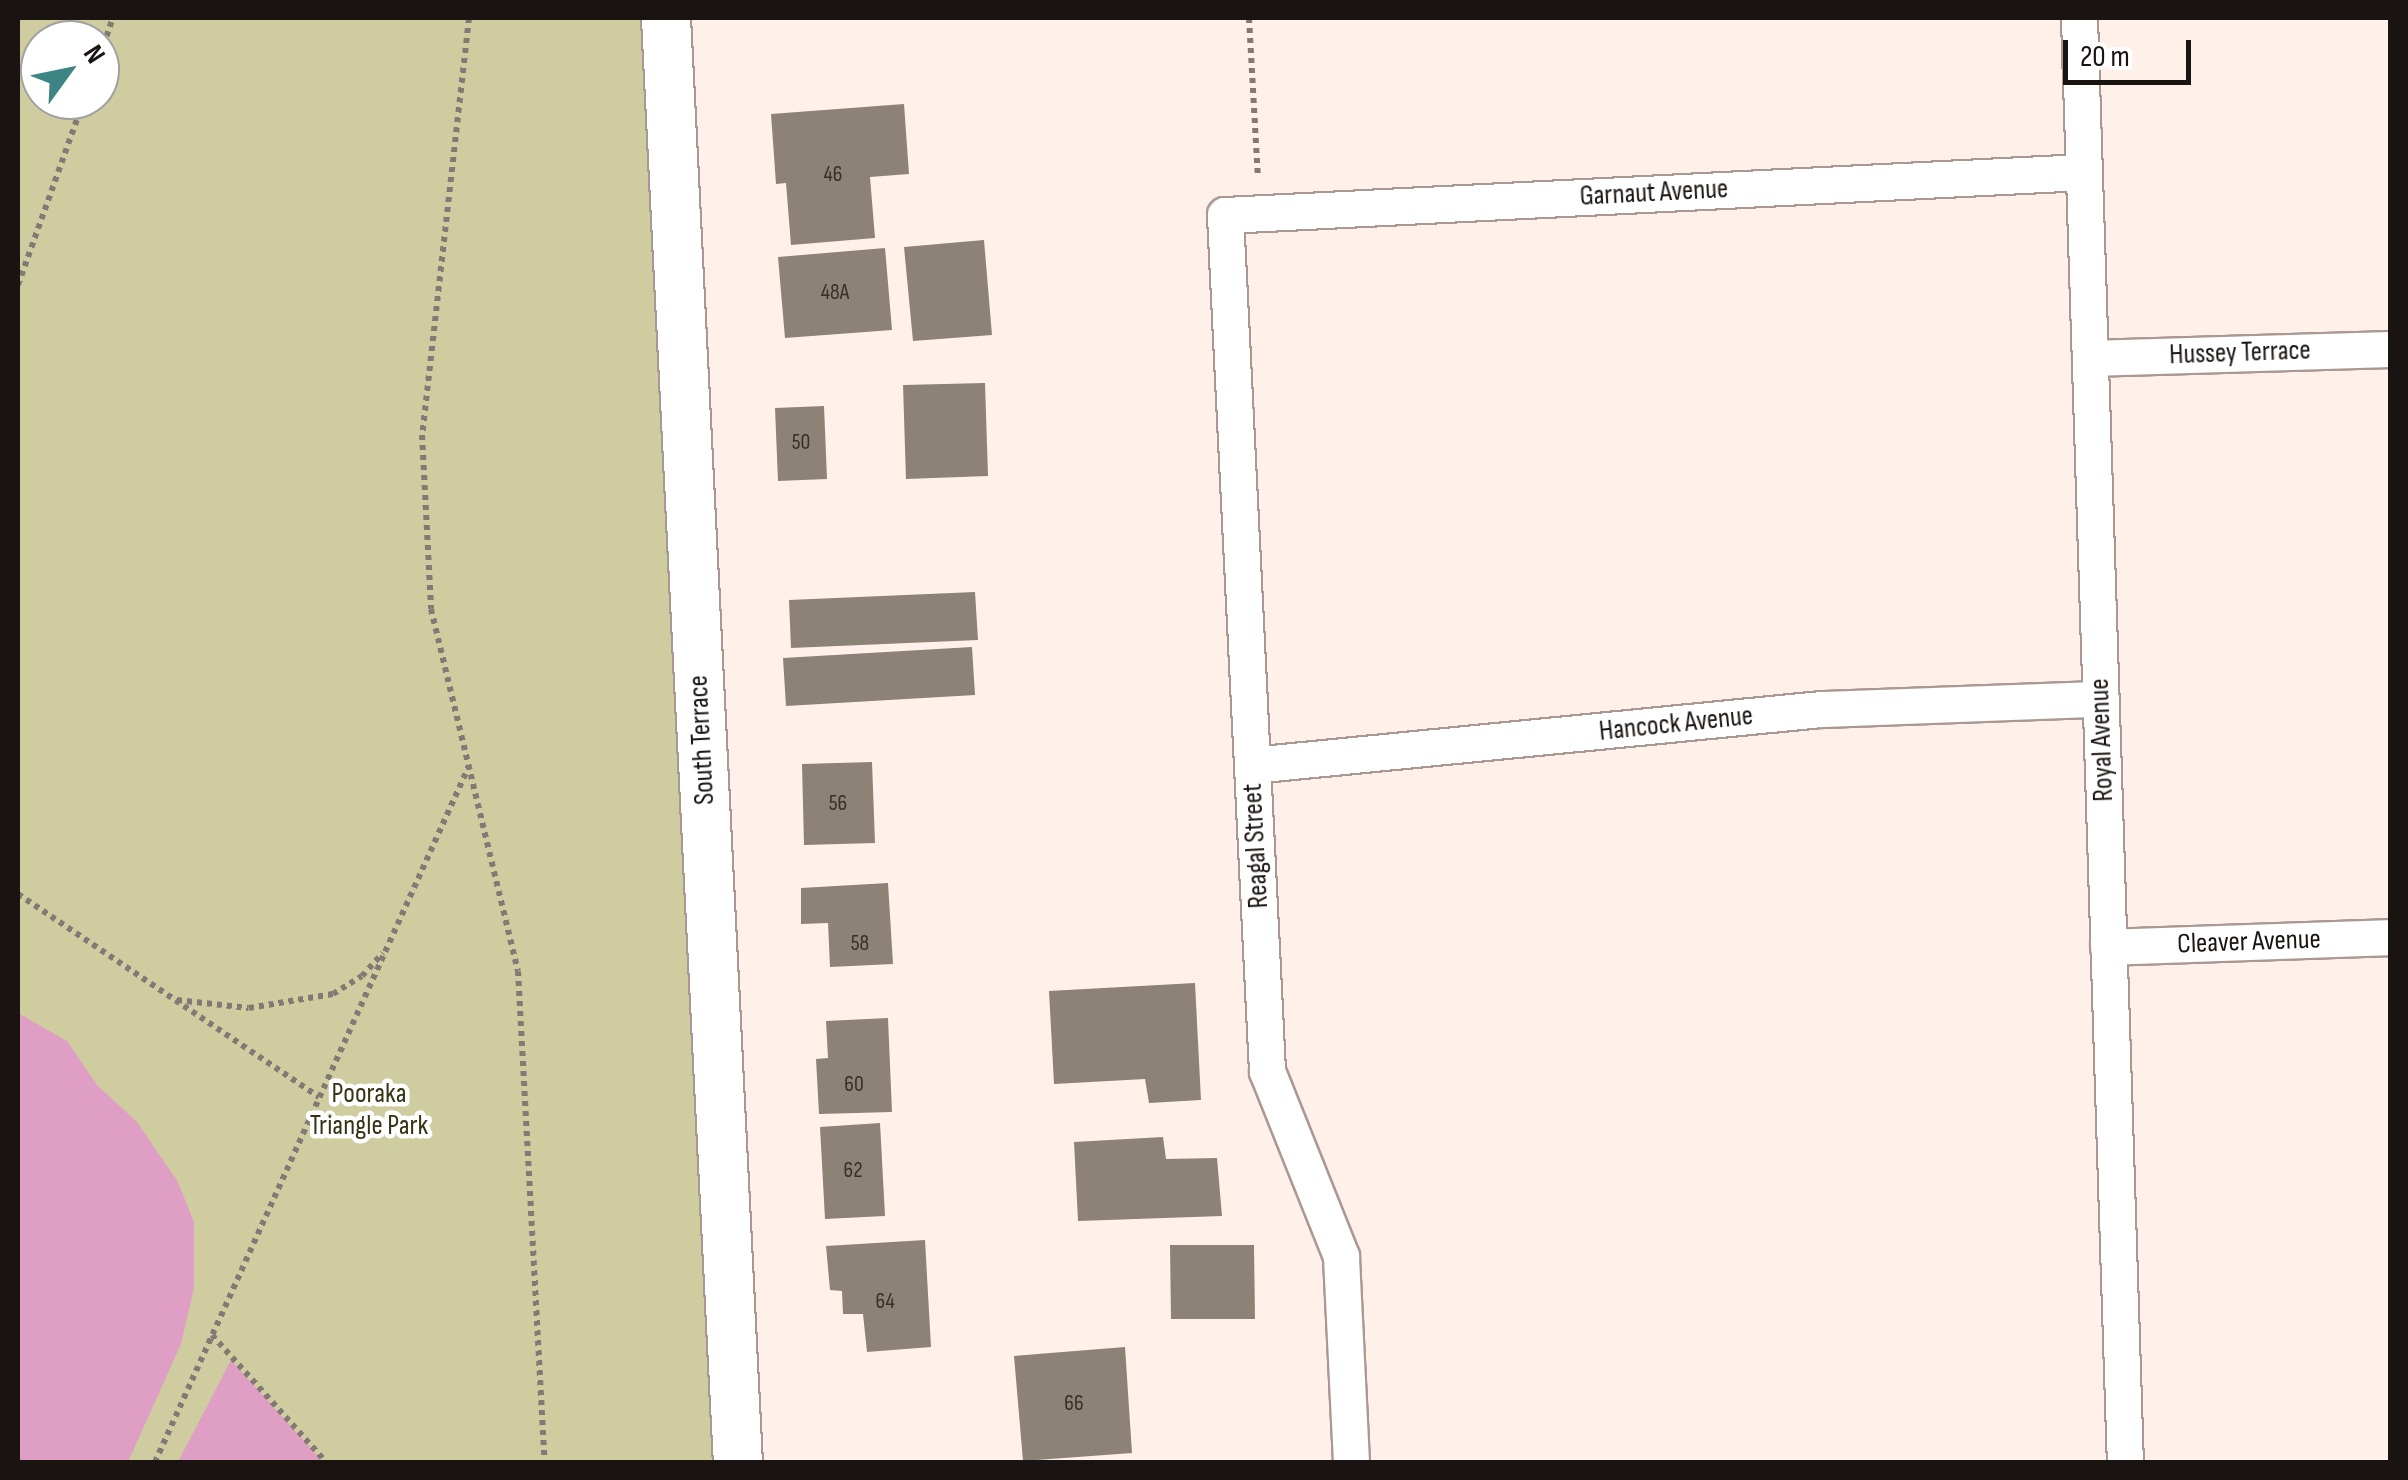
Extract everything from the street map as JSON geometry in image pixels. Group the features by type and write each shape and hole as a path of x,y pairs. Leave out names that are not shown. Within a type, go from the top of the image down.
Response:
{"street":[{"name":"South Terrace","path":"666,18 738,1462"},
{"name":"Royal Avenue","path":"2079,18 2124,1462"},
{"name":"Garnaut Avenue","path":"1243,214 2084,172"},
{"name":"Reagal Street","path":"1243,214 1252,765 1267,1072 1341,1256 1351,1462"},
{"name":"Hussey Terrace","path":"2090,358 2390,349"},
{"name":"Hancock Avenue","path":"1252,765 1821,709 2100,699"},
{"name":"Cleaver Avenue","path":"2108,947 2390,937"}],"path":[{"path":"469,18 422,435 430,609 518,971 545,1462"},
{"path":"1243,214 1249,18"},
{"path":"18,285 77,120"},
{"path":"155,1462 469,765"},
{"path":"18,894 319,1097"},
{"path":"174,1000 249,1008 332,994 362,976 387,948"},
{"path":"212,1335 326,1462"}],"green space":[{"name":"Pooraka Triangle Park","path":"18,18 666,18 738,1462 18,1462"}],"shaded area":[{"path":"18,1013 67,1041 97,1085 137,1122 178,1182 194,1222 194,1288 181,1344 128,1462 18,1462"},
{"path":"231,1360 323,1462 178,1462"}],"building":[{"path":"904,104 909,174 870,177 875,238 791,245 786,183 776,184 771,114"},
{"path":"984,240 992,335 913,341 904,247"},
{"path":"885,248 892,330 785,338 778,257"},
{"path":"985,383 988,476 906,479 903,385"},
{"path":"824,406 827,479 778,481 775,408"},
{"path":"975,592 978,640 791,648 789,600"},
{"path":"972,647 975,695 786,706 783,658"},
{"path":"872,762 875,843 804,845 802,764"},
{"path":"888,883 893,964 830,967 828,923 801,924 801,888"},
{"path":"1195,983 1201,1100 1149,1103 1145,1079 1054,1084 1049,991"},
{"path":"888,1018 892,1112 819,1114 816,1059 828,1058 826,1021"},
{"path":"880,1123 885,1216 825,1219 820,1127"},
{"path":"1163,1137 1166,1159 1217,1158 1222,1216 1078,1221 1074,1142"},
{"path":"925,1240 931,1347 867,1352 863,1314 843,1314 842,1291 830,1290 826,1246"},
{"path":"1170,1245 1254,1245 1255,1319 1171,1319"},
{"path":"1125,1347 1132,1453 1023,1461 1014,1356"}]}
